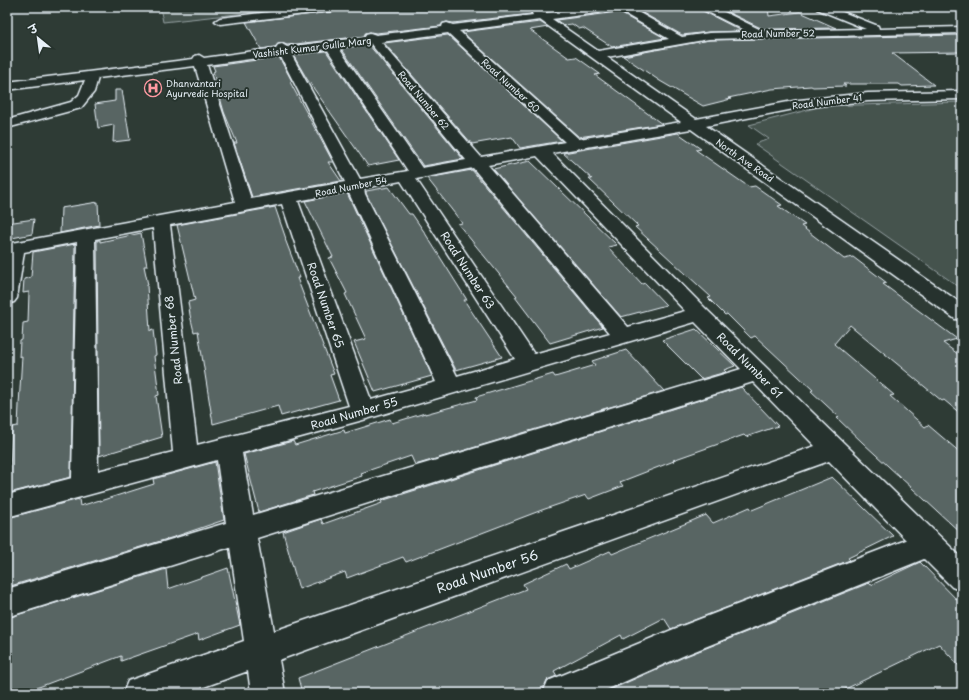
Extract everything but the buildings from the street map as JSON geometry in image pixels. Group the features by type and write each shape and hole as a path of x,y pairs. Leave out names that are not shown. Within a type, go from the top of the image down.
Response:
{"street":[{"path":"220,22 339,7"},
{"name":"Vashisht Kumar Gulla Marg","path":"283,50 449,28 541,12 591,7"},
{"name":"Vashisht Kumar Gulla Marg","path":"541,12 617,7"},
{"path":"621,7 679,40"},
{"path":"706,7 760,34"},
{"path":"821,7 882,31"},
{"name":"North Ave Road","path":"541,12 699,123 962,314"},
{"name":"Road Number 60","path":"449,28 576,144"},
{"name":"Road Number 52","path":"601,54 709,36 962,30"},
{"name":"Vashisht Kumar Gulla Marg","path":"7,82 330,45 372,38"},
{"name":"Road Number 62","path":"372,38 624,336"},
{"name":"Road Number 63","path":"330,45 529,363"},
{"path":"283,50 355,185 357,194 450,386"},
{"path":"200,60 246,206"},
{"name":"Vashisht Kumar Gulla Marg","path":"7,86 92,76 200,60"},
{"path":"7,124 76,105 82,101 92,80 92,76"},
{"name":"Road Number 41","path":"699,123 799,104 832,100 868,97 962,96"},
{"path":"699,123 962,302"},
{"name":"Road Number 54","path":"11,249 576,144 699,123"},
{"name":"Road Number 61","path":"541,151 700,314 962,578"},
{"name":"Road Number 65","path":"289,198 363,411"},
{"name":"Road Number 68","path":"161,222 186,458"},
{"path":"85,486 86,236"},
{"path":"7,298 11,249"},
{"name":"Road Number 55","path":"7,506 363,411 700,314"},
{"path":"7,603 758,372"},
{"path":"228,447 268,693"},
{"name":"Road Number 56","path":"140,693 834,449"},
{"path":"560,693 674,644 929,544"}],"shaded area":[{"path":"160,7 301,7 163,22"},
{"path":"962,102 962,289 755,144 769,139 749,125 823,106"}],"place":[{"name":"Dhanvantari Ayurvedic Hospital","path":"153,88"}]}
